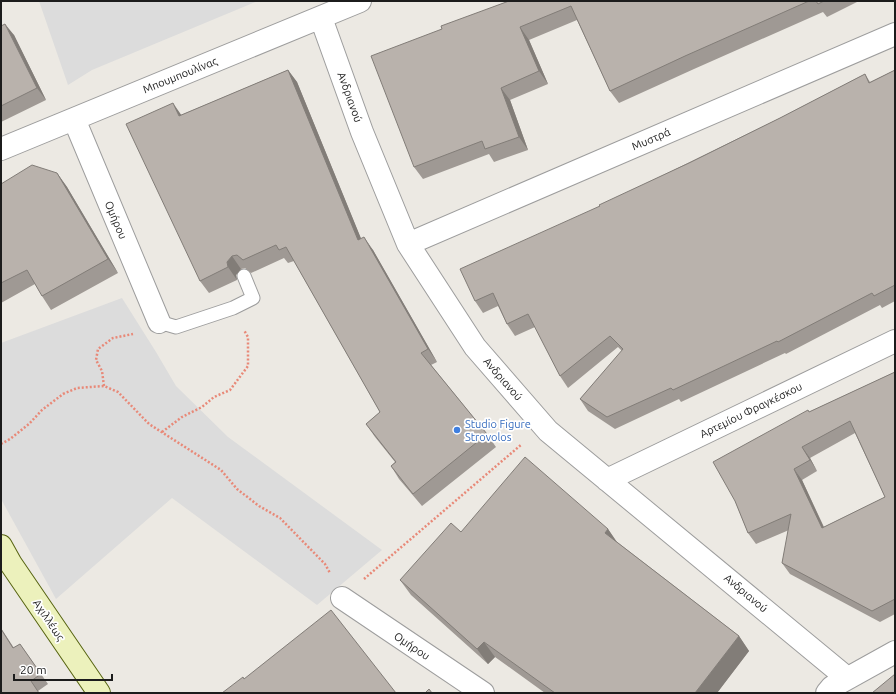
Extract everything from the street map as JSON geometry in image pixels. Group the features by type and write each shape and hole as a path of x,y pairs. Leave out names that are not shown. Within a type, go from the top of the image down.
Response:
{"street":[{"name":"Μπουμπουλίνας","path":"1,149 360,1"},
{"name":"Ανδριανού","path":"321,18 362,132 408,244 475,347 544,426 607,480 847,678"},
{"name":"Μυστρά","path":"408,244 895,34"},
{"name":"Ομήρου","path":"74,119 159,322"},
{"name":"Αρτεμίου Φραγκέσκου","path":"607,480 895,341"},
{"name":"Αχιλλέως","path":"1,546 11,564 98,693"},
{"name":"Ομήρου","path":"342,598 483,693"},
{"path":"827,693 832,687 895,652"}],"lane":[{"path":"159,322 176,327 233,308 252,298 244,276"}],"path":[{"path":"104,386 102,371 96,360 98,349 113,338 135,334 159,322"},
{"path":"162,432 182,417 202,407 214,397 230,390 248,366 248,337"},
{"path":"1,444 29,424 42,410 64,394 77,388 104,386 118,392 149,424 221,470 237,489 259,506 280,518 325,564"},
{"path":"342,598 544,426"}],"shaded area":[{"path":"39,1 258,1 92,70 68,85"},
{"path":"122,298 176,386 228,437 382,550 317,605 172,498 56,599 1,499 1,343"}],"building":[{"path":"509,1 809,1 610,91 571,6 520,27 539,71 501,88 519,137 485,149 482,141 414,167 371,56 442,29 441,26"},
{"path":"816,1 824,1 818,4"},
{"path":"5,24 37,88 1,106 1,26"},
{"path":"288,70 358,240 364,237 428,349 421,353 487,434 413,494 391,466 396,462 366,424 380,412 286,247 279,250 276,245 243,260 237,255 232,256 227,262 228,267 200,281 126,124 173,103 179,116"},
{"path":"895,70 895,285 874,296 872,293 778,342 777,341 673,390 671,388 607,417 580,399 623,349 610,336 560,376 528,314 507,324 493,293 475,301 460,269 600,206 599,205 780,118 865,74 869,83"},
{"path":"32,165 57,173 108,259 42,296 27,270 1,283 1,184"},
{"path":"895,372 895,599 872,611 782,563 791,514 748,533 735,501 713,462 808,410 809,412","holes":["850,421 885,497 822,528 794,469 810,460 802,447"]},
{"path":"525,457 608,529 605,533 739,636 695,693 555,693 484,642 477,649 400,580 451,523 461,532"},
{"path":"331,610 396,693 222,693 243,677 244,679"},
{"path":"1,629 13,648 20,644 41,674 31,681 39,693 1,693"},
{"path":"895,674 895,693 872,693"},
{"path":"429,689 432,693 425,693"}],"place":[{"name":"Studio Figure Strovolos","path":"457,430"}]}
